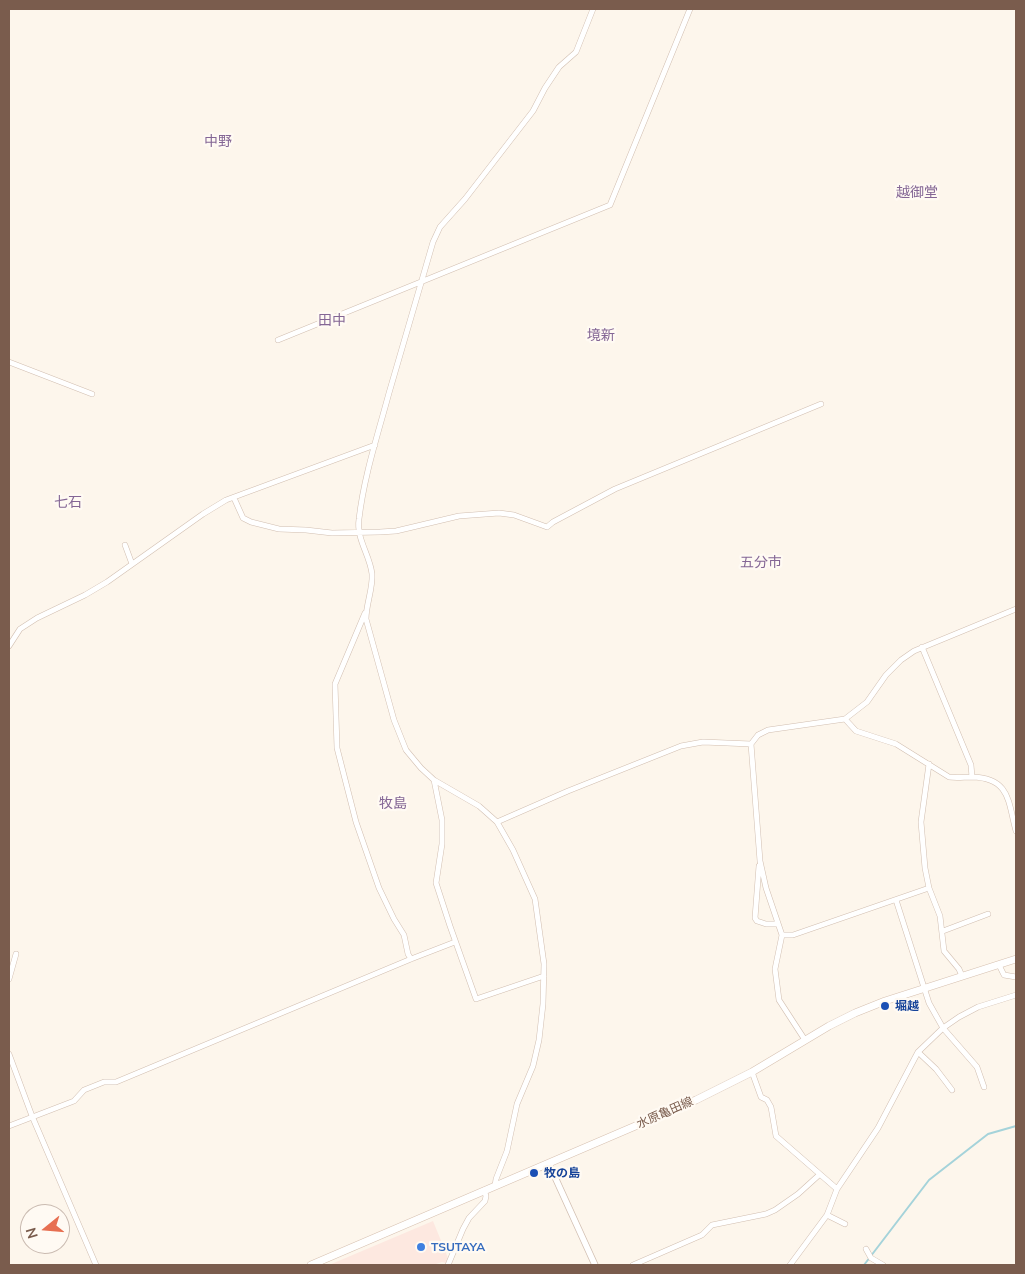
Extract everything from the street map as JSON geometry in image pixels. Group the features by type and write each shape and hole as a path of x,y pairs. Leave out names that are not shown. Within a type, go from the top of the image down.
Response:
{"main road":[{"name":"水原亀田線","path":"311,1265 696,1100 752,1072 855,1013 923,988 1016,959"}],"street":[{"path":"495,1186 508,1151 517,1104 533,1066 543,1004 542,941 533,893 513,850 497,822 479,806 434,780 406,750 398,732 366,619 372,577 371,565 360,534 359,519 375,444 432,242 440,228 533,112 545,88 559,67 576,52 593,9"},
{"path":"278,340 610,205 690,9"},
{"path":"9,362 92,394"},
{"path":"234,498 243,518 251,522 279,529 306,530 332,534 396,531 459,516 499,513 514,515 547,527 615,489 822,404"},
{"path":"9,646 20,629 37,618 85,595 226,500 375,444"},
{"path":"125,545 132,564"},
{"path":"805,1040 778,1000 775,969 782,935 766,888 760,861 751,744 758,735 768,730 845,719 867,702 886,675 901,660 922,647 1016,608"},
{"path":"366,610 335,684 337,748 356,822 379,888 404,935 408,954 411,958"},
{"path":"922,647 971,765 972,777"},
{"path":"845,719 856,731 896,744 949,777 972,777 995,782 1006,792 1016,831"},
{"path":"497,822 568,791 681,746 703,742 751,744"},
{"path":"929,764 921,822 921,838 929,888 940,916 944,951 959,969 962,976"},
{"path":"434,780 442,820 442,844 436,883 476,999 544,976"},
{"path":"760,861 755,918 757,921 766,924 777,924"},
{"path":"782,935 793,935 929,888"},
{"path":"896,900 923,988 933,1012 977,1067 984,1087"},
{"path":"943,931 988,914"},
{"path":"9,1126 74,1101 84,1090 104,1082 116,1082 411,958 455,942"},
{"path":"9,979 16,954"},
{"path":"999,965 1004,975 1016,977"},
{"path":"790,1265 827,1215 837,1189 878,1128 918,1052 959,1017 978,1007 1016,994"},
{"path":"918,1052 936,1069 952,1090"},
{"path":"9,1054 32,1116 96,1265"},
{"path":"752,1072 761,1097 767,1100 771,1107 776,1136 837,1189"},
{"path":"549,1164 595,1265"},
{"path":"633,1265 702,1235 712,1225 766,1214 775,1210 798,1194 819,1175"},
{"path":"448,1265 469,1218 485,1202 484,1190"},
{"path":"827,1215 845,1224"},
{"path":"866,1249 871,1258 883,1265"}],"shaded area":[{"path":"433,1221 448,1258 446,1263 442,1262 433,1265 329,1265"}],"waterway":[{"path":"864,1265 929,1180 988,1134 1016,1126"}],"place":[{"name":"堀越","path":"885,1006"},
{"name":"牧の島","path":"534,1173"},
{"name":"TSUTAYA","path":"421,1247"}],"district":[{"name":"中野","path":"218,142"},
{"name":"越御堂","path":"917,193"},
{"name":"田中","path":"332,321"},
{"name":"境新","path":"601,336"},
{"name":"七石","path":"68,503"},
{"name":"五分市","path":"761,563"},
{"name":"牧島","path":"393,804"}]}
